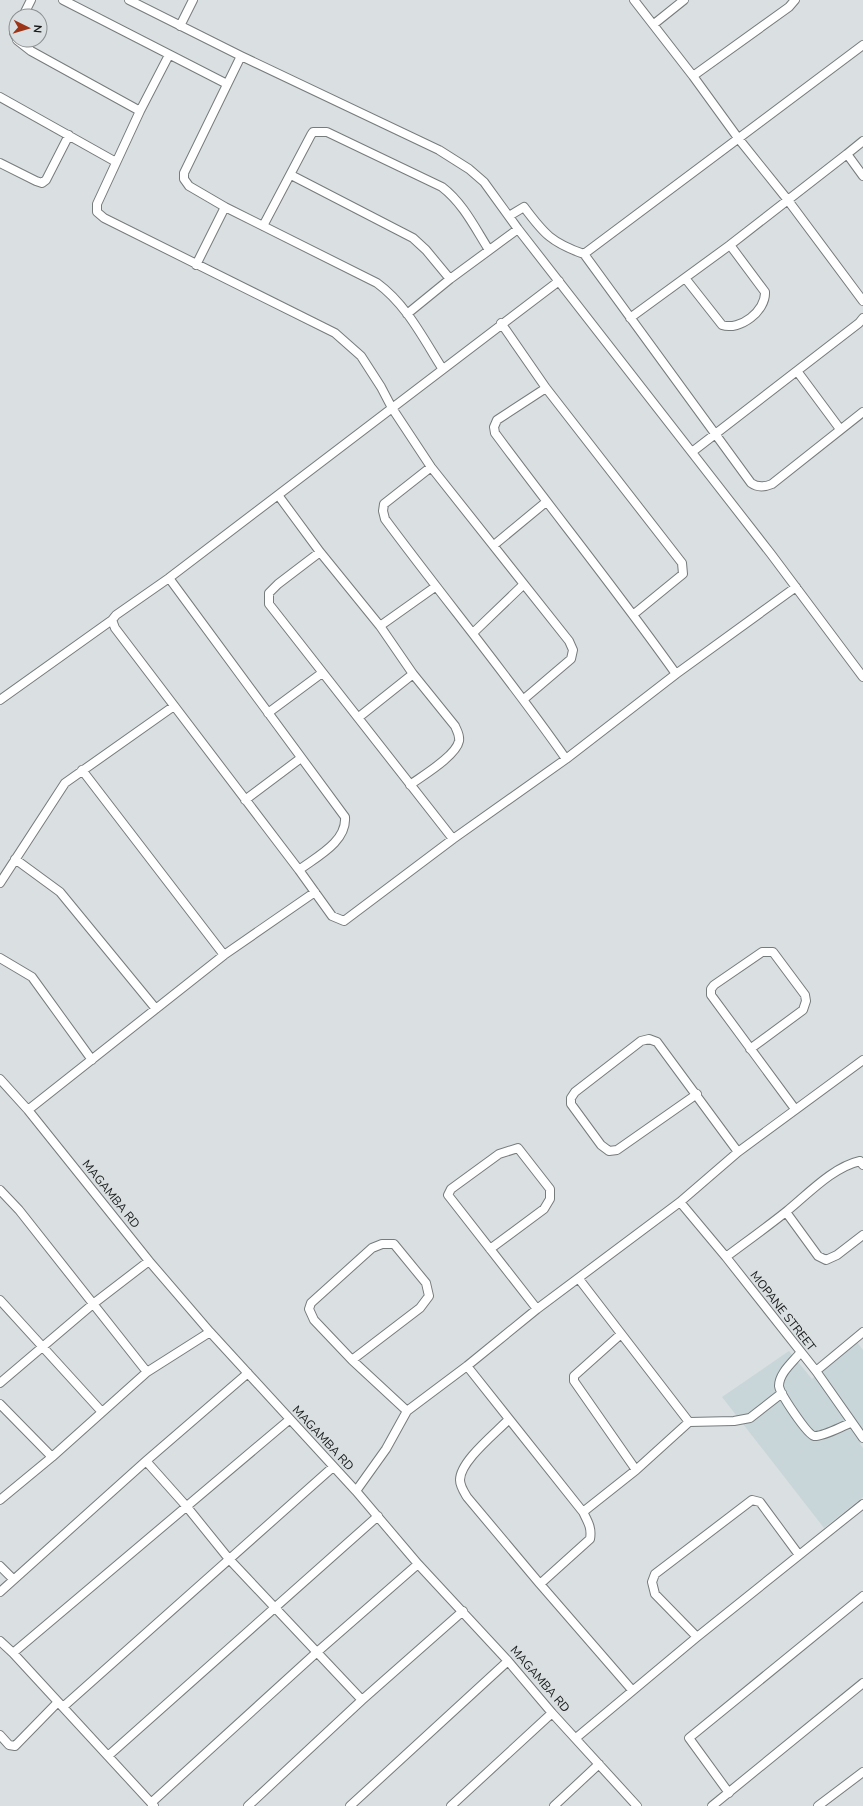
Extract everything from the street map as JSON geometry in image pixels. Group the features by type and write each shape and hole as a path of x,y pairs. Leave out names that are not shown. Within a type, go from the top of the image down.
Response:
{"street":[{"path":"63,0 227,84"},
{"path":"129,0 241,56 439,150 469,169 484,182 518,229 796,587 863,677"},
{"path":"180,26 193,0"},
{"path":"634,0 654,24 738,138 787,199 863,301"},
{"path":"654,24 684,0"},
{"path":"693,76 789,7 795,0"},
{"path":"584,254 863,45"},
{"path":"28,48 140,111"},
{"path":"169,55 116,162 97,204 97,212 104,218 196,265 335,333 361,356 381,387 392,408 431,467 494,545 523,585 569,641 573,650 571,659 524,699"},
{"path":"241,56 184,173 184,179 188,186 262,226 377,283 389,292 407,314 442,368"},
{"path":"0,96 116,162"},
{"path":"262,226 313,132 326,132 442,187 453,196 461,206 489,250"},
{"path":"0,163 42,183 46,180 69,135"},
{"path":"630,318 730,244 863,141"},
{"path":"847,154 863,176"},
{"path":"291,175 413,238 426,250 450,279"},
{"path":"196,265 225,207"},
{"path":"509,216 524,208 544,234 556,243 584,254 751,483 756,486 762,487 772,484 863,412"},
{"path":"407,314 450,279 518,229"},
{"path":"685,278 722,324 728,327 741,323 763,305 765,292 730,244"},
{"path":"0,700 169,578 559,280"},
{"path":"692,452 863,318"},
{"path":"502,323 546,388 682,563 683,574 634,614"},
{"path":"797,371 840,429"},
{"path":"546,388 497,420 494,427 495,433 546,502 634,614 676,674"},
{"path":"431,467 384,504 383,511 385,519 435,587 524,699 566,759"},
{"path":"278,495 320,552 380,626 413,674 455,726 459,735 454,751 410,785"},
{"path":"494,545 546,502"},
{"path":"320,552 278,584 269,593 269,604 453,839"},
{"path":"169,578 345,817 346,826 339,838 299,870"},
{"path":"473,633 523,585"},
{"path":"380,626 435,587"},
{"path":"112,620 115,628 299,870 332,916 344,921 453,839 566,759 676,674 796,587"},
{"path":"268,713 322,673"},
{"path":"359,717 413,674"},
{"path":"0,883 65,783 174,706"},
{"path":"245,800 301,758"},
{"path":"82,770 224,955"},
{"path":"16,859 60,892 156,1009"},
{"path":"28,1110 224,955 314,892"},
{"path":"750,1049 803,1010 806,1001 805,995 773,952 762,952 714,985 711,989 711,995 750,1049 795,1109"},
{"path":"0,958 32,977 92,1060"},
{"path":"697,1094 617,1150 609,1151 601,1145 571,1104 571,1098 575,1092 641,1041 649,1039 657,1042 697,1094 738,1152"},
{"path":"356,1491 386,1449 407,1411 467,1366 537,1309 680,1202 738,1152 863,1060"},
{"name":"MAGAMBA RD","path":"0,1079 28,1110 149,1261 210,1332 356,1491 418,1564 463,1611 552,1713 637,1806"},
{"path":"490,1248 544,1209 550,1199 550,1189 518,1148 499,1154 450,1189 448,1195 537,1309"},
{"path":"726,1257 786,1212 837,1170 849,1163 860,1161 863,1165"},
{"path":"0,1190 19,1210 147,1372"},
{"name":"MOPANE STREET","path":"680,1202 726,1257 800,1353 816,1371 851,1423 863,1438"},
{"path":"786,1212 818,1256 826,1260 837,1255 863,1235"},
{"path":"352,1360 420,1308 429,1296 426,1283 394,1244 382,1244 372,1248 310,1303 309,1309 314,1320 352,1360 407,1411"},
{"path":"0,1383 93,1304 149,1261"},
{"path":"579,1279 689,1422"},
{"path":"0,1300 42,1348 102,1412"},
{"path":"1,1495 52,1457 147,1372 210,1332"},
{"path":"816,1371 863,1332"},
{"path":"621,1334 574,1376 574,1381 636,1470"},
{"path":"800,1353 782,1375 779,1386 782,1394 804,1427 813,1436 821,1435 851,1423"},
{"path":"467,1366 583,1512 592,1531 590,1539 540,1584"},
{"path":"0,1592 146,1461 248,1373"},
{"path":"583,1512 636,1470 689,1422 734,1421 750,1418 782,1394"},
{"path":"0,1404 52,1457"},
{"path":"509,1419 471,1458 463,1469 460,1480 462,1487 467,1497 632,1690"},
{"path":"13,1653 290,1420"},
{"path":"146,1461 187,1507 229,1559 316,1653 362,1700"},
{"path":"0,1735 9,1745 14,1746 333,1467"},
{"path":"697,1637 655,1594 652,1582 655,1574 752,1500 760,1502 799,1555"},
{"path":"576,1738 697,1637 863,1504"},
{"path":"108,1756 378,1516"},
{"path":"0,1641 13,1653 152,1804 316,1653 418,1564"},
{"path":"0,1566 13,1579"},
{"path":"729,1793 688,1738 863,1596"},
{"path":"248,1806 362,1700 463,1611"},
{"path":"350,1806 508,1661"},
{"path":"712,1806 863,1683"},
{"path":"451,1806 552,1713"},
{"path":"554,1806 599,1764"},
{"path":"818,1806 863,1772"}],"shaded area":[{"path":"857,1342 863,1350 863,1441 860,1444 863,1448 863,1497 824,1528 722,1397 789,1351 812,1379"}]}
